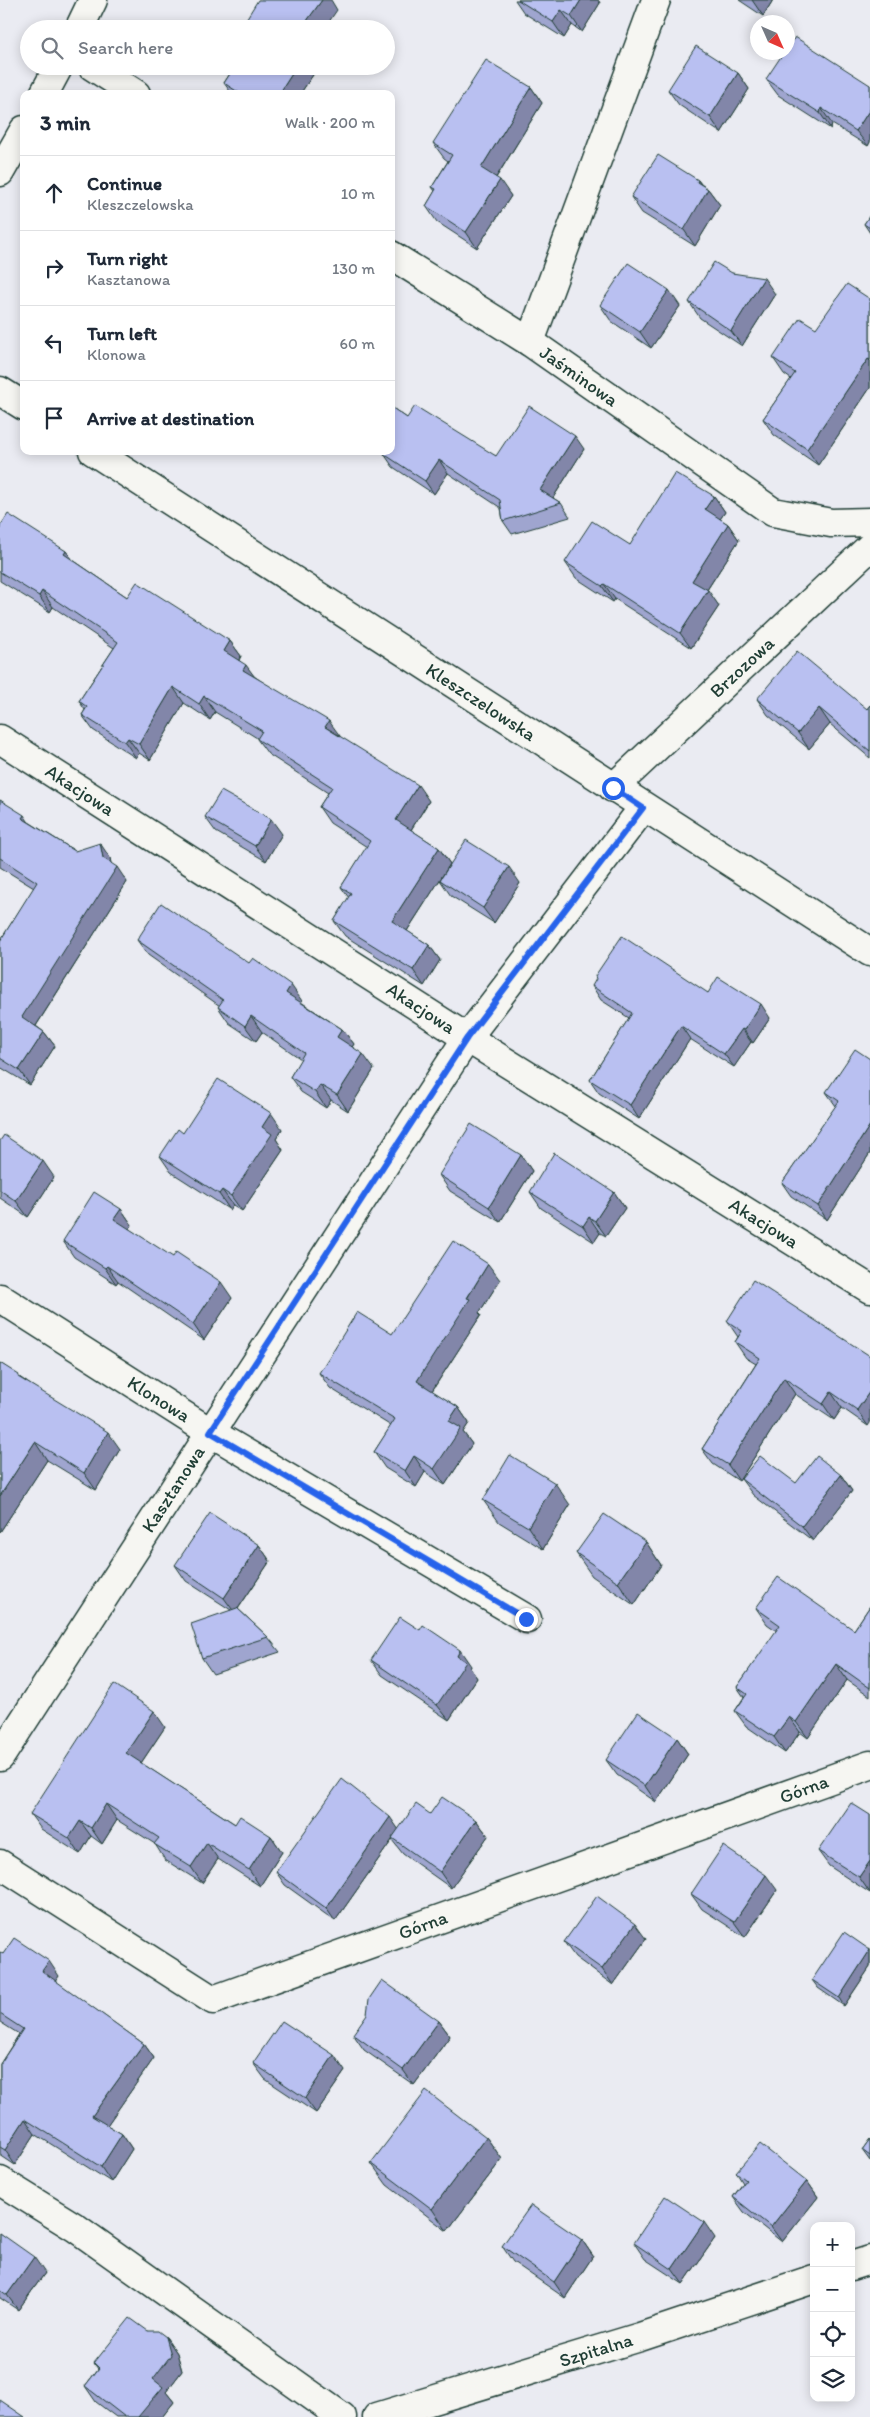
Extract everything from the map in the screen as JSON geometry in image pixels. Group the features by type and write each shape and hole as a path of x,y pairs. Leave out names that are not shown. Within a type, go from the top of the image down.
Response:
{"street":[{"path":"83,20 93,0"},
{"name":"Jaśminowa","path":"656,0 530,342 773,512 832,523 870,522"},
{"path":"46,90 54,75"},
{"path":"106,75 130,90"},
{"path":"0,172 20,137"},
{"path":"395,258 530,342"},
{"path":"0,391 20,404"},
{"name":"Kleszczelowska","path":"99,455 643,808 870,952"},
{"name":"Brzozowa","path":"613,788 870,546"},
{"name":"Akacjowa","path":"0,739 467,1038 870,1289"},
{"name":"Kasztanowa","path":"0,1757 467,1038 643,808"},
{"name":"Klonowa","path":"0,1298 210,1432 526,1619"},
{"name":"Górna","path":"0,1864 213,2000 870,1765"},
{"path":"0,2181 76,2228 342,2417"},
{"path":"855,2265 870,2260"},
{"name":"Szpitalna","path":"377,2417 640,2337 810,2280"}],"building":[{"path":"258,0 322,0 308,20 246,20"},
{"path":"518,0 581,0 571,16 561,10 553,22"},
{"path":"795,37 870,85 870,109 856,131 821,108 820,113 766,79 779,60 795,60"},
{"path":"696,46 738,73 710,117 668,90"},
{"path":"486,60 531,87 481,168 500,180 466,232 426,206 436,189 432,187 452,155 433,143"},
{"path":"229,75 291,75 282,90 235,90 224,83"},
{"path":"658,155 698,180 697,182 708,189 684,230 631,197"},
{"path":"870,215 870,228 864,224"},
{"path":"714,262 732,273 764,278 731,331 689,302"},
{"path":"628,263 669,290 640,332 600,305"},
{"path":"847,284 870,299 870,360 868,359 807,449 763,419 795,373 773,358 800,318 816,328"},
{"path":"415,406 496,456 529,406 575,436 540,490 561,503 503,521 500,500 439,460 425,481 386,455 395,455 395,410 407,418"},
{"path":"675,473 714,496 705,509 728,524 692,581 708,590 680,633 604,584 602,586 565,562 592,521 630,545"},
{"path":"8,514 66,551 64,554 127,597 137,582 230,641 224,651 246,665 243,670 329,721 325,727 418,785 396,820 439,848 392,921 429,945 413,970 334,921 351,893 341,887 370,841 319,807 332,787 257,739 262,731 204,696 199,704 173,687 139,744 128,738 125,742 82,715 87,707 79,701 118,642 42,591 39,596 0,572 0,524"},
{"path":"797,651 867,709 870,705 870,751 819,708 798,733 757,699"},
{"path":"221,791 271,819 255,846 205,817"},
{"path":"0,800 24,815 22,818 75,851 100,843 103,858 117,867 22,1017 44,1032 19,1070 0,1058 0,941 37,882 0,858"},
{"path":"466,840 509,867 483,908 440,880"},
{"path":"161,903 249,963 253,958 291,985 286,993 342,1029 337,1037 363,1054 337,1095 320,1085 315,1092 290,1077 304,1053 251,1016 245,1026 218,1007 223,1000 137,940"},
{"path":"622,936 708,993 718,977 761,1004 744,1030 742,1029 724,1054 681,1026 630,1105 590,1080 632,1013 592,986 596,979 595,976"},
{"path":"855,1049 870,1059 870,1125 818,1206 782,1183 839,1101 826,1092"},
{"path":"218,1079 271,1113 262,1127 272,1134 231,1196 222,1190 219,1194 160,1156 178,1129 183,1133"},
{"path":"471,1124 521,1155 489,1207 439,1175"},
{"path":"4,1135 43,1161 16,1201 0,1190 0,1141"},
{"path":"554,1153 614,1192 595,1221 589,1217 583,1226 530,1192"},
{"path":"94,1192 121,1209 114,1219 173,1257 176,1252 221,1282 193,1324 107,1266 105,1268 63,1241"},
{"path":"453,1241 488,1264 467,1298 470,1299 417,1381 458,1407 449,1421 461,1428 434,1469 414,1456 405,1471 374,1452 395,1419 319,1373 357,1312 392,1334"},
{"path":"753,1280 870,1356 870,1391 857,1410 831,1392 823,1404 784,1378 728,1465 702,1449 760,1358 735,1342 742,1331 727,1321"},
{"path":"0,1363 19,1375 18,1377 108,1432 84,1473 35,1442 0,1496"},
{"path":"510,1455 555,1483 528,1527 483,1500"},
{"path":"760,1456 796,1483 817,1456 841,1475 802,1526 741,1479"},
{"path":"210,1513 259,1545 224,1598 175,1565"},
{"path":"604,1514 646,1542 618,1582 576,1553"},
{"path":"778,1577 854,1630 870,1606 870,1688 836,1664 796,1722 789,1717 774,1737 735,1711 747,1694 737,1687 780,1625 756,1608"},
{"path":"237,1608 268,1637 202,1658 191,1624"},
{"path":"400,1617 420,1630 423,1625 460,1650 457,1656 466,1662 437,1705 371,1660"},
{"path":"114,1684 154,1711 126,1753 235,1824 240,1816 271,1836 249,1870 207,1843 191,1867 154,1844 159,1838 106,1804 91,1828 80,1821 69,1838 30,1814"},
{"path":"638,1712 677,1738 645,1786 606,1760"},
{"path":"342,1779 390,1817 326,1908 276,1872"},
{"path":"442,1797 476,1820 440,1872 392,1838 416,1804 430,1814"},
{"path":"851,1803 870,1815 870,1861 859,1877 818,1851"},
{"path":"723,1846 766,1875 734,1922 691,1894"},
{"path":"597,1896 635,1924 602,1969 564,1942"},
{"path":"844,1932 870,1950 839,1998 812,1980"},
{"path":"14,1938 49,1961 42,1971 144,2044 92,2116 122,2134 101,2167 25,2119 5,2150 0,2147 0,2064 23,2029 0,2014 0,1952 3,1954"},
{"path":"382,1980 439,2021 403,2070 353,2034 367,2014 369,1999"},
{"path":"282,2021 334,2055 305,2098 253,2063"},
{"path":"426,2091 486,2137 432,2209 371,2163"},
{"path":"870,2139 870,2156 862,2150"},
{"path":"760,2144 807,2181 771,2227 733,2197 746,2180 736,2172"},
{"path":"665,2196 704,2222 672,2269 634,2243"},
{"path":"531,2205 582,2240 554,2282 502,2246"},
{"path":"0,2233 34,2257 7,2295 0,2290"},
{"path":"130,2318 148,2331 158,2331 166,2337 171,2355 153,2379 163,2387 138,2417 125,2417 85,2386 99,2368 94,2363"},
{"path":"0,2400 25,2417 0,2417"}],"route":[{"path":"526,1619 210,1432 467,1038 643,808 613,788"}]}
